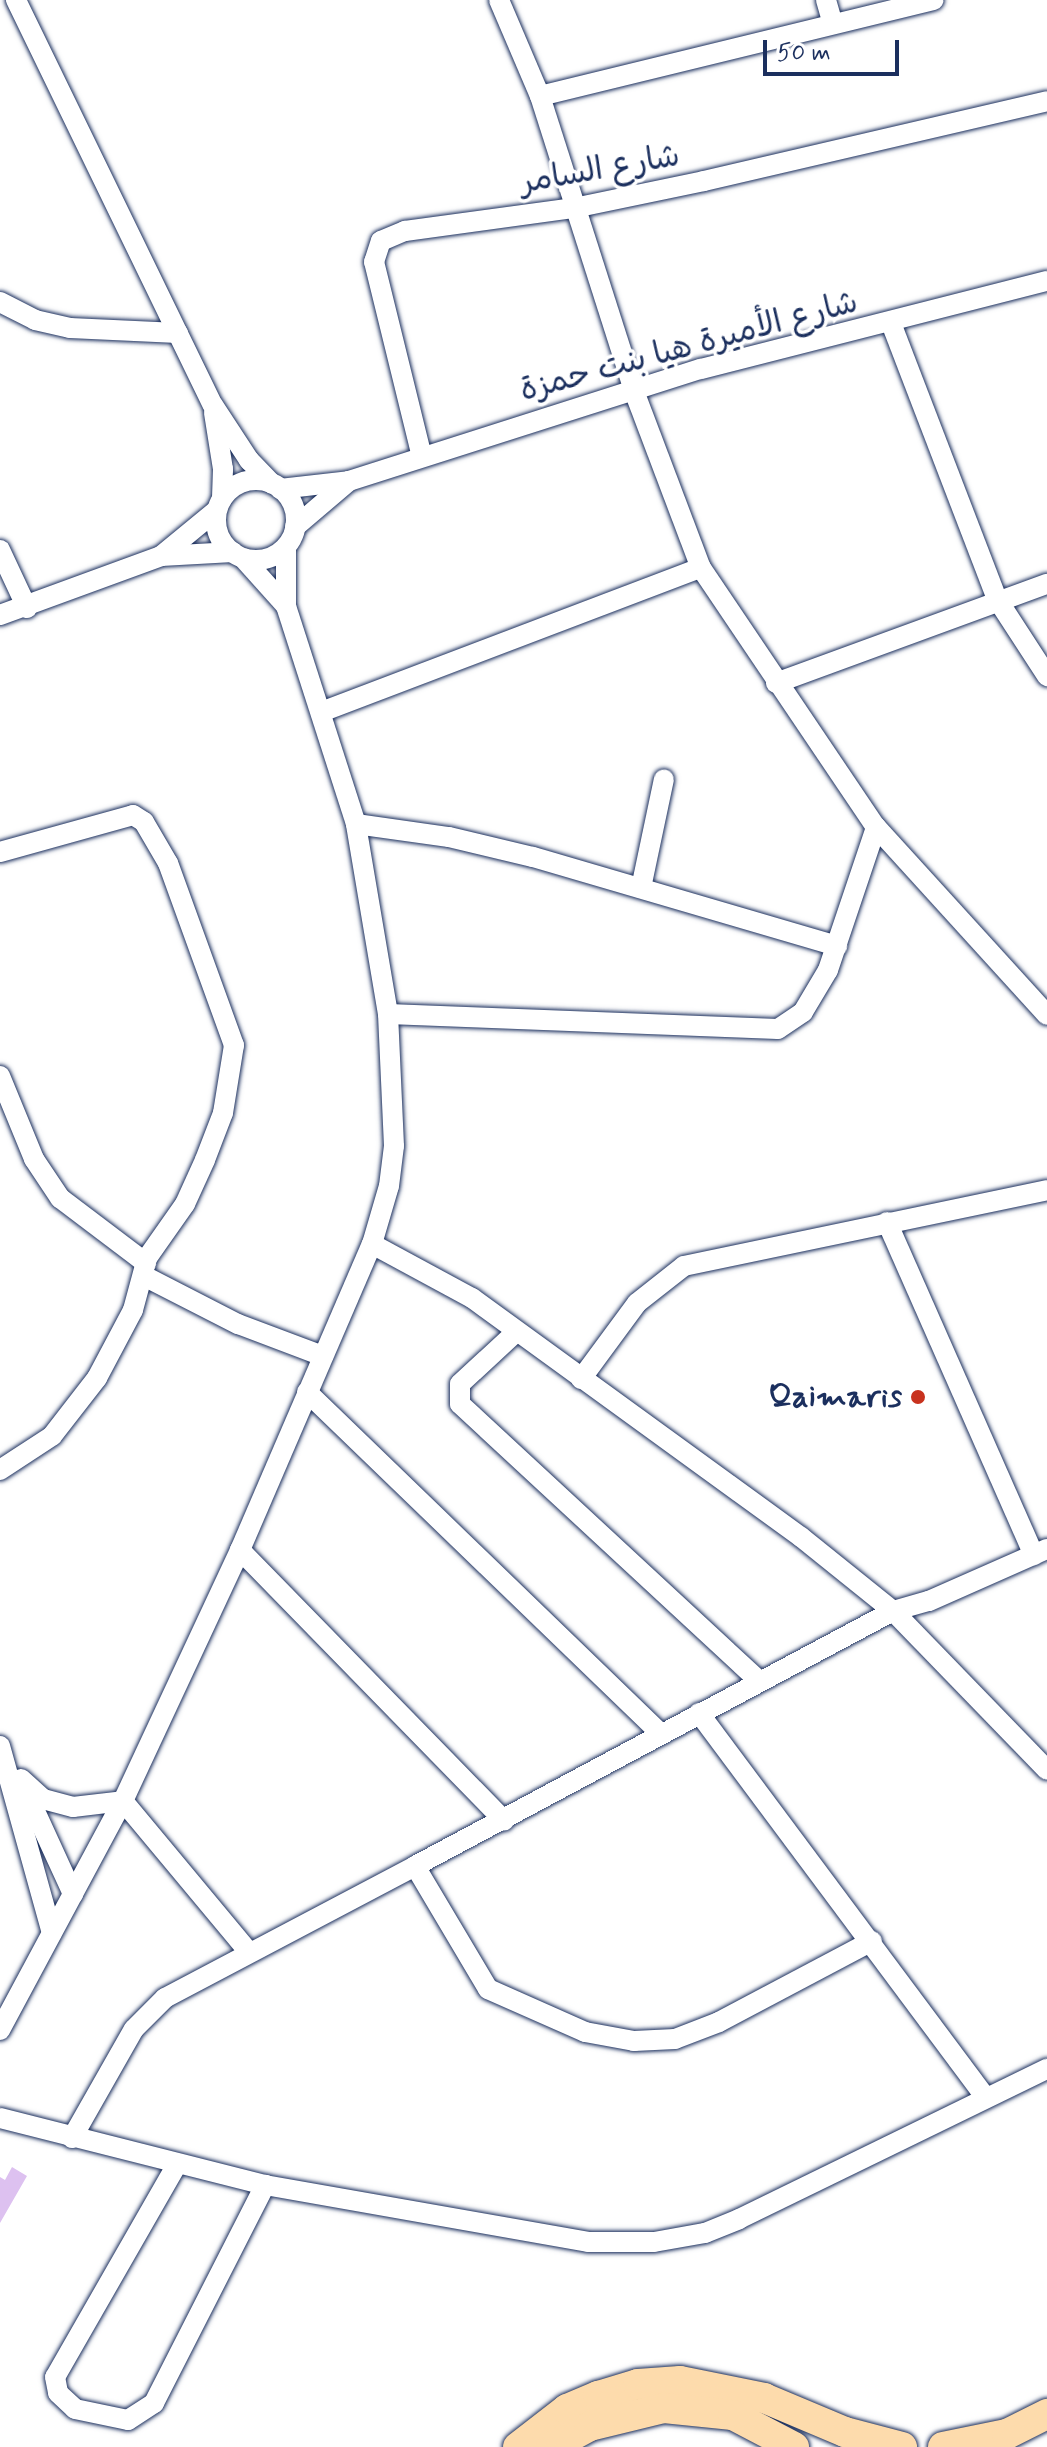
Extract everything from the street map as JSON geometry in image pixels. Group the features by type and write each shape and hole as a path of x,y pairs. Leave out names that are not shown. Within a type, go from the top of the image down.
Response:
{"highway":[{"path":"518,2447 567,2409 598,2396 638,2384 680,2381 764,2398 845,2432 902,2447"},
{"path":"551,2447 590,2426 664,2408 733,2415 794,2447"},
{"path":"943,2447 1007,2434 1047,2414"}],"street":[{"path":"0,2030 123,1801 240,1550 372,1244 394,1146 388,1014 356,824 286,606 286,547 295,527 293,506 249,460 213,405 16,0"},
{"path":"499,0 540,96 634,391 701,568 876,827 1047,1015"},
{"path":"826,0 833,24"},
{"path":"540,96 933,0"},
{"name":"شارع السامر","path":"422,457 374,262 378,246 405,231 574,208 1047,101"},
{"name":"شارع الأميرة هيا بنت حمزة","path":"276,486 349,481 701,369 1047,281"},
{"path":"0,302 35,320 70,328 178,333"},
{"path":"891,323 997,599 1047,676"},
{"path":"213,405 223,469 218,534 286,606"},
{"path":"0,615 27,608 161,556 249,481 276,486"},
{"name":"شارع الأميرة هيا بنت حمزة","path":"295,527 349,481"},
{"path":"161,556 238,555 266,559 286,547"},
{"path":"0,550 27,608"},
{"path":"321,712 701,568"},
{"path":"776,683 997,599 1047,584"},
{"path":"641,888 664,779"},
{"path":"0,852 133,815 144,822 168,863 234,1045 223,1113 185,1204 145,1269 133,1310 78,1407 52,1436 0,1470"},
{"path":"356,824 449,837 641,888 837,946"},
{"path":"388,1014 764,1032 803,1012 837,946 876,827"},
{"path":"0,1076 34,1159 60,1198 145,1269 238,1324 323,1356"},
{"path":"581,1379 637,1303 684,1266 1047,1190"},
{"path":"72,2138 149,2011 248,1951 504,1821 660,1733 893,1611 929,1601 1040,1552 887,1222"},
{"path":"372,1244 438,1277 801,1537 893,1611 1047,1770"},
{"path":"515,1333 460,1384 460,1404 759,1681"},
{"path":"307,1392 660,1733"},
{"path":"240,1550 504,1821"},
{"path":"699,1713 872,1941 985,2097"},
{"path":"1,1748 21,1779 73,1894"},
{"path":"1,1748 52,1933"},
{"path":"21,1779 43,1799 73,1807 123,1801"},
{"path":"123,1801 248,1951"},
{"path":"415,1866 488,1989 585,2032 634,2041 675,2039 719,2022 872,1941"},
{"path":"0,2118 176,2166 265,2185 588,2242 654,2242 705,2233 739,2219 1047,2069"},
{"path":"176,2166 55,2377 58,2393 75,2409 128,2420 154,2403 265,2185"}],"building":[{"path":"12,2167 27,2176 0,2223 0,2177 5,2180"}],"place":[{"name":"Qaimaris","path":"918,1397"}]}
